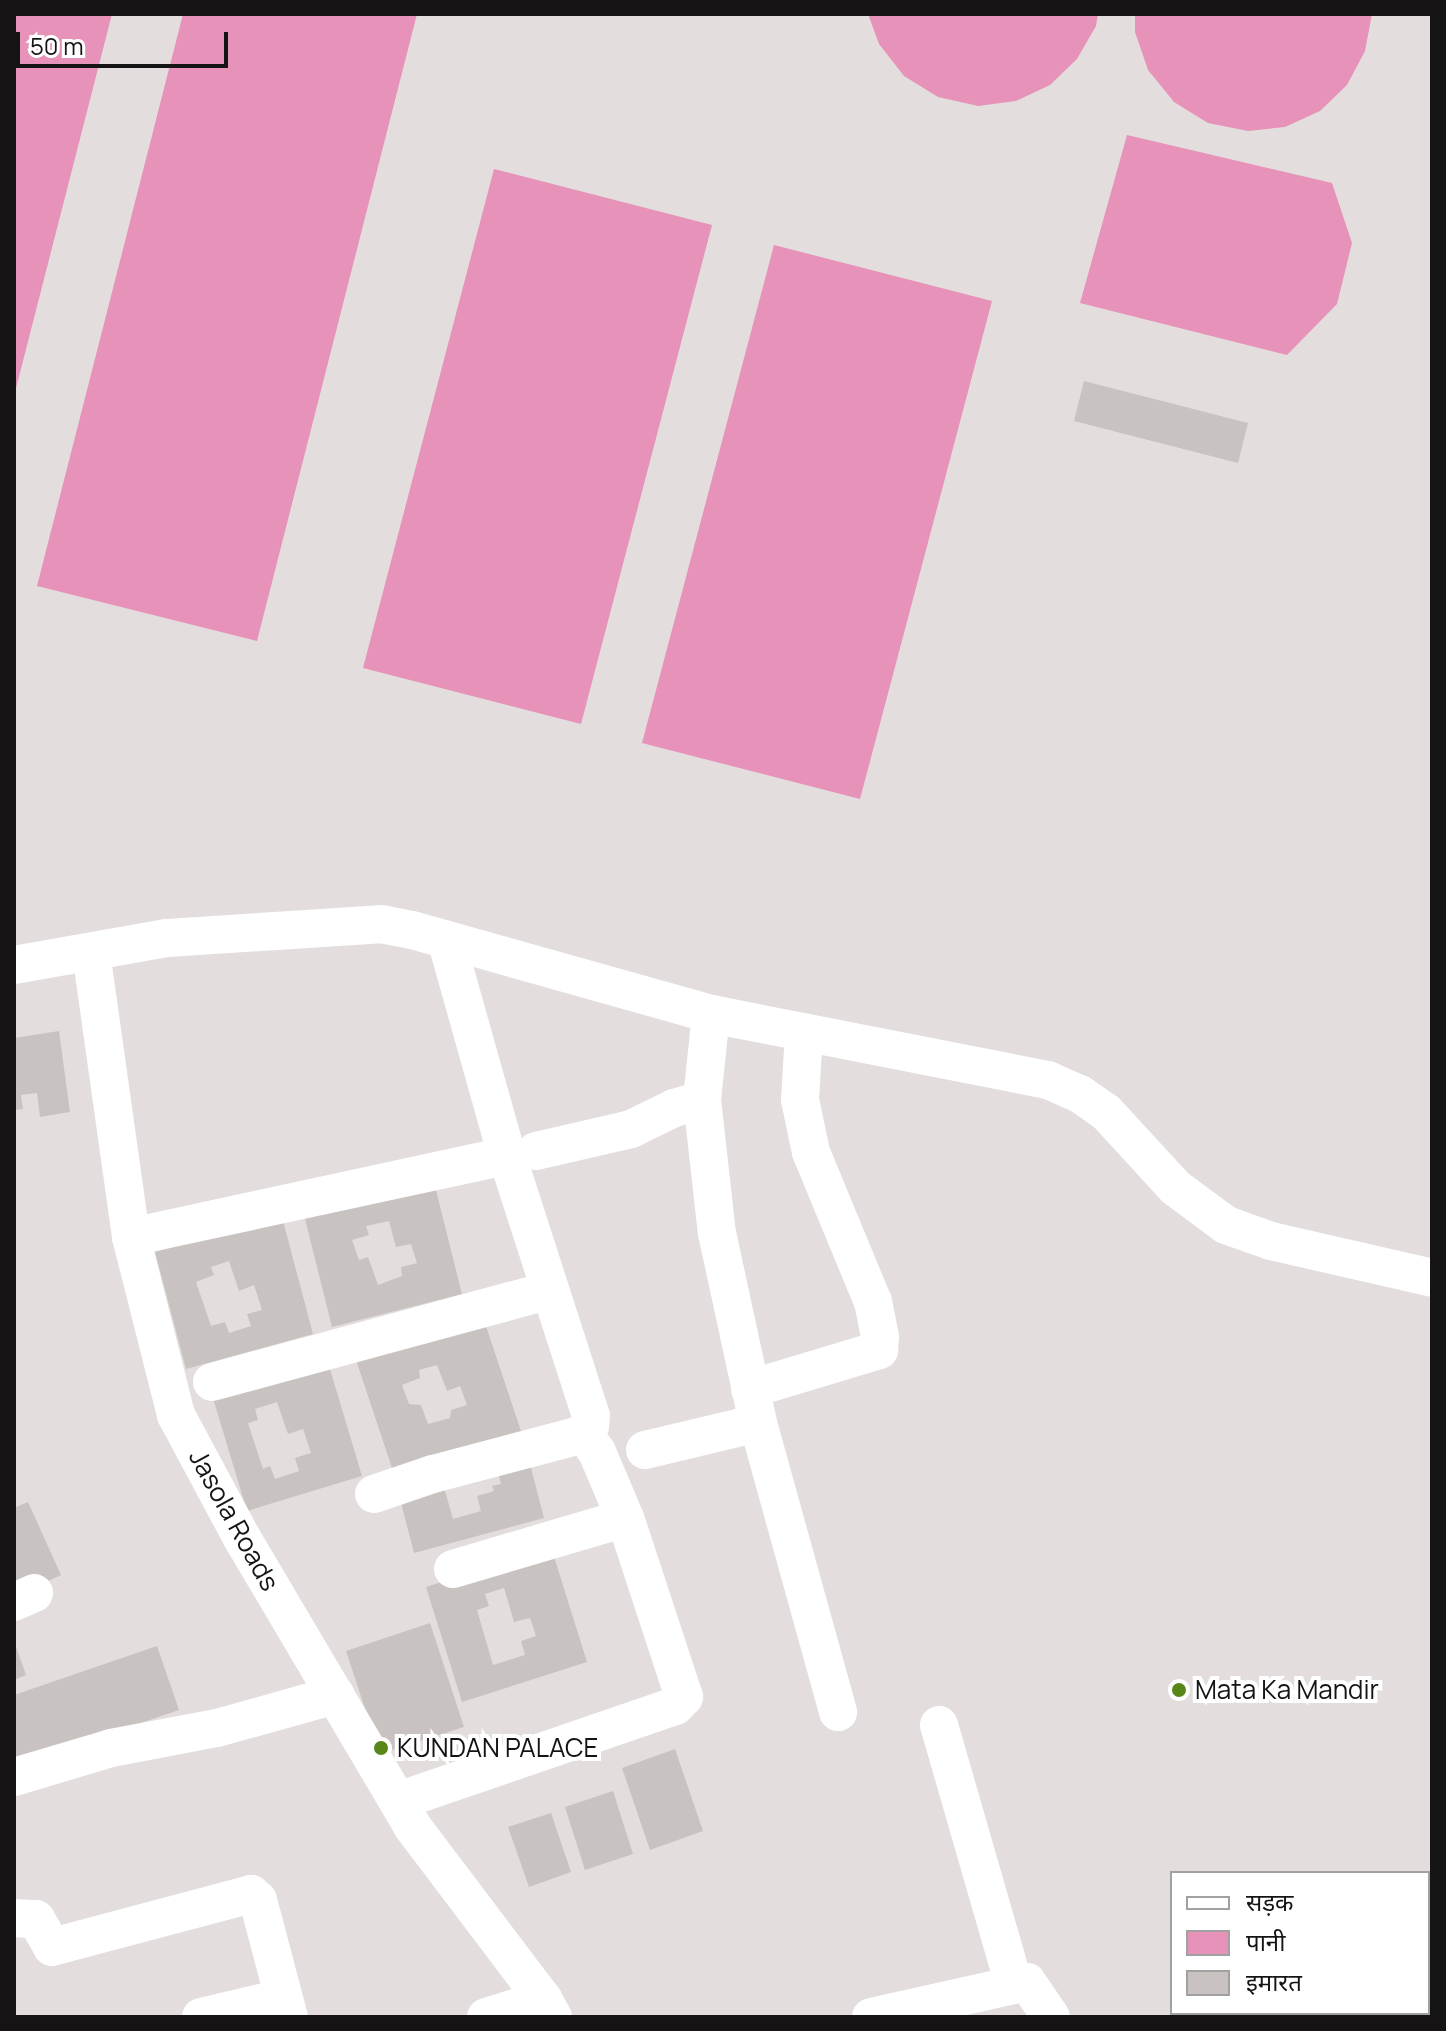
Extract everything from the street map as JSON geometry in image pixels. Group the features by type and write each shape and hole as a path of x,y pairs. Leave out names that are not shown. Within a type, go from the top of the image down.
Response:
{"street":[{"path":"14,965 167,938 381,924 446,939 711,1014 1048,1080 1106,1112 1176,1188 1226,1225 1271,1241 1432,1278"},
{"path":"446,939 522,1154 548,1291 591,1416 584,1434"},
{"name":"Jasola Roads","path":"91,952 131,1237 176,1415 412,1826 548,2008"},
{"path":"711,1014 702,1100 717,1233 754,1406 838,1712"},
{"path":"645,1450 879,1350 880,1337 873,1302 811,1152 800,1100 804,1032"},
{"path":"131,1237 631,1129 674,1108 702,1100"},
{"path":"212,1382 548,1291"},
{"path":"374,1494 433,1474 584,1434"},
{"path":"398,1801 680,1702 684,1689 625,1518 597,1452 584,1434"},
{"path":"453,1569 625,1518"},
{"path":"14,1777 111,1748 217,1728 335,1695"},
{"path":"939,1725 1014,1984"},
{"path":"16,1910 36,1919 52,1947 251,1894 258,1900 286,2007 201,2017"},
{"path":"871,2017 1014,1984 1031,1984 1051,2017"},
{"path":"486,2017 548,2008"}],"water":[{"path":"14,14 112,14 14,396"},
{"path":"183,14 417,14 257,641 37,586"},
{"path":"868,14 1098,14 1096,26 1077,59 1050,85 1016,101 978,106 938,97 904,76 879,44"},
{"path":"1135,14 1372,14 1365,51 1347,85 1320,111 1285,127 1248,131 1208,123 1174,102 1148,70 1135,32"},
{"path":"1127,135 1332,183 1352,243 1337,304 1287,355 1080,303"},
{"path":"494,169 712,225 581,724 363,668"},
{"path":"774,245 992,301 860,799 642,743"}],"building":[{"path":"1084,381 1248,423 1238,463 1074,421"},
{"path":"59,1031 70,1112 40,1117 37,1093 21,1095 23,1109 14,1110 14,1038"},
{"path":"433,1178 462,1294 332,1327 303,1211","holes":["389,1221 396,1247 411,1244 417,1263 401,1267 402,1276 378,1285 368,1257 359,1260 352,1240 369,1235 366,1226"]},
{"path":"282,1217 313,1334 186,1369 155,1252","holes":["229,1261 239,1291 254,1285 262,1310 247,1314 251,1326 229,1333 225,1322 211,1326 196,1282 214,1275 211,1267"]},
{"path":"482,1314 522,1434 395,1477 355,1357","holes":["437,1365 447,1391 460,1386 467,1405 451,1410 450,1418 428,1424 421,1405 409,1404 402,1385 420,1378 419,1370"]},
{"path":"327,1359 362,1476 247,1511 212,1395","holes":["277,1402 288,1434 303,1429 311,1453 295,1458 299,1471 275,1479 270,1466 263,1469 248,1423 258,1420 255,1409"]},
{"path":"530,1464 544,1518 414,1553 400,1499 444,1487 453,1519 481,1511 477,1496 494,1491 492,1486 501,1484 498,1473"},
{"path":"28,1502 61,1575 16,1596 14,1508"},
{"path":"551,1547 587,1662 462,1702 426,1587","holes":["504,1588 514,1622 530,1618 536,1636 521,1641 525,1655 493,1665 477,1610 489,1606 485,1594"]},
{"path":"430,1623 464,1727 380,1754 346,1651"},
{"path":"14,1641 26,1675 14,1680"},
{"path":"157,1646 179,1710 14,1766 14,1695"},
{"path":"675,1749 703,1831 650,1850 622,1768"},
{"path":"613,1791 633,1854 585,1870 565,1807"},
{"path":"551,1813 571,1872 529,1887 508,1827"}],"place":[{"name":"Mata Ka Mandir","path":"1179,1690"},
{"name":"KUNDAN PALACE","path":"381,1748"}]}
